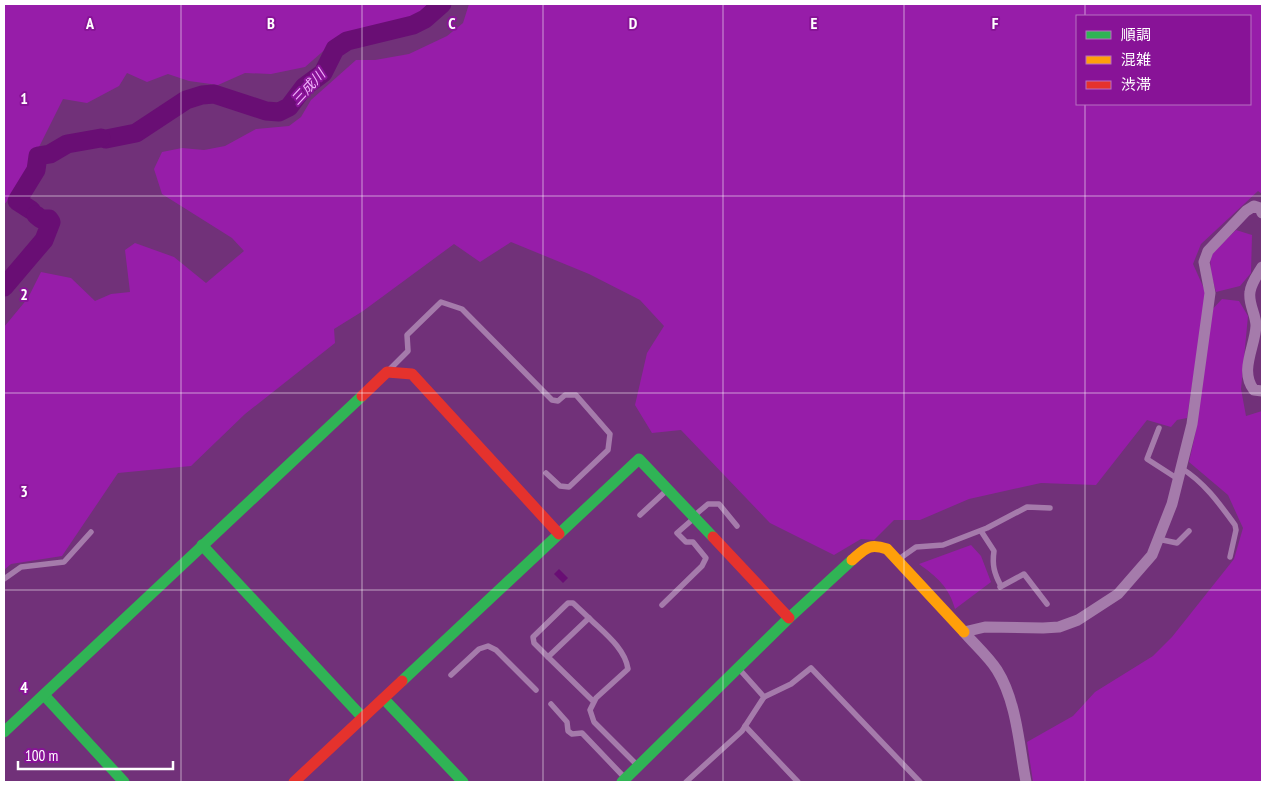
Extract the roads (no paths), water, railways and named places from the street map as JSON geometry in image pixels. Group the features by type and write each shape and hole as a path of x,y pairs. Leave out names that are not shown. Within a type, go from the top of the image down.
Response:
{"street":[{"path":"964,632 986,626 1059,627 1078,620 1118,594 1152,556 1172,504 1192,424 1210,293 1204,262 1208,250 1246,211 1254,206 1260,208 1262,213"},
{"path":"1262,267 1250,290 1250,304 1256,325 1248,365 1248,382 1254,390 1262,391"},
{"path":"4,732 386,372 412,374 559,534"},
{"path":"294,782 639,458 789,618"},
{"path":"202,545 363,718"},
{"path":"624,781 789,618 866,548 875,546 887,549 997,670 1013,714 1026,782"},
{"path":"44,695 124,782"},
{"path":"384,699 463,782"}],"lane":[{"path":"386,372 408,351 407,335 441,302 462,309 552,400 558,400 565,395 576,395 610,434 608,450 568,487 560,486 546,473"},
{"path":"1159,428 1147,460 1180,474 1192,476 1214,495 1235,525 1236,530 1230,557"},
{"path":"640,515 668,489"},
{"path":"662,605 702,566 706,558 693,542 686,542 677,533 708,504 719,504 736,526"},
{"path":"897,560 916,547 943,545 981,531 1027,507 1050,508"},
{"path":"981,531 994,551 992,564 994,575 1001,586 1024,574 1047,604"},
{"path":"1158,539 1177,543 1189,531"},
{"path":"4,579 21,567 64,562 91,532"},
{"path":"594,702 534,643 533,637 568,604 573,603 621,650 627,661 628,669 594,702 590,710 594,722 638,766"},
{"path":"548,657 588,618"},
{"path":"451,675 479,649 488,646 496,650 536,690"},
{"path":"738,668 764,697"},
{"path":"686,782 745,726 764,697 791,684 811,668 920,782"},
{"path":"551,704 567,722 568,731 572,734 582,733 624,781"},
{"path":"745,726 798,782"}],"waterway":[{"name":"三成川","path":"106,139 136,133 186,100 202,95 214,94 266,111 279,112 289,107 304,87 323,73 335,49 347,41 413,25 425,19 442,4"},
{"name":"三成川","path":"31,210 17,201 36,170 38,156 50,154 67,144 101,138"},
{"name":"三成川","path":"4,287 44,240 51,222 49,219 41,219 36,215"}]}
